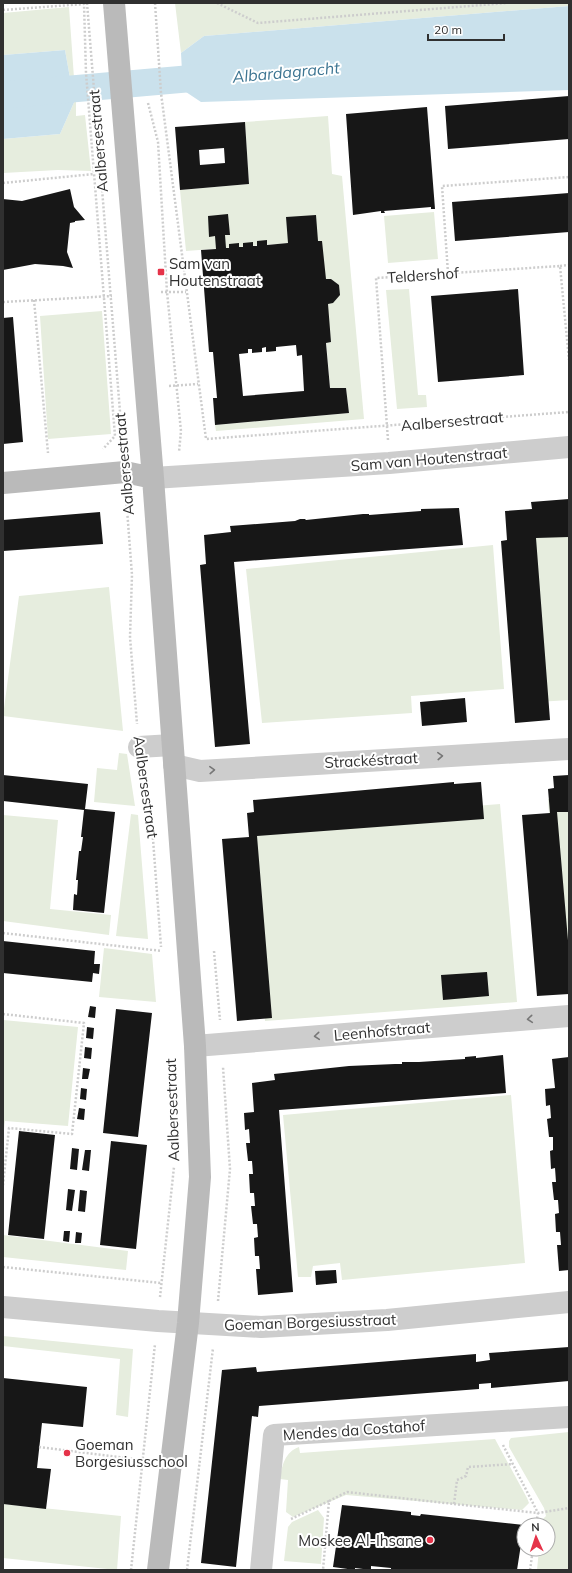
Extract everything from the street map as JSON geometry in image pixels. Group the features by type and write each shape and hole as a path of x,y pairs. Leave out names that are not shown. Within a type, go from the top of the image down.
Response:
{"street":[{"name":"Aalbersestraat","path":"114,3 139,294 195,1046 200,1177 188,1323 158,1570"},
{"name":"Sam van Houtenstraat","path":"3,483 125,472 153,478 389,463 569,447"},
{"name":"Strackéstraat","path":"139,747 173,755 200,771 569,749"},
{"name":"Leenhofstraat","path":"195,1046 569,1016"},
{"name":"Goeman Borgesiusstraat","path":"3,1307 158,1321 261,1327 387,1320 569,1302"},
{"name":"Mendes da Costahof","path":"261,1570 274,1435 569,1417"}],"path":[{"name":"Aalbersestraat","path":"87,3 132,575 130,636 141,765 151,812 162,958"},
{"name":"Aalbersestraat","path":"155,3 161,93 206,439 569,412"},
{"path":"217,3 258,23 507,3"},
{"path":"3,10 84,4 86,73 115,436 104,449 97,450"},
{"path":"3,183 94,174"},
{"path":"448,273 442,186 569,177"},
{"name":"Teldershof","path":"389,463 376,278 569,265"},
{"path":"560,266 569,360"},
{"path":"3,302 186,292"},
{"path":"34,300 48,453"},
{"path":"40,454 55,453"},
{"path":"3,933 162,951"},
{"path":"3,1014 84,1023 72,1134 9,1128 3,1185"},
{"name":"Aalbersestraat","path":"131,1570 174,1164"},
{"path":"3,1267 161,1283"},
{"path":"187,1570 216,1325"},
{"path":"491,1422 538,1513 537,1517"},
{"path":"39,1447 143,1460"},
{"path":"454,1504 457,1480 466,1476 468,1467 513,1464"},
{"path":"265,1532 347,1492 538,1513 569,1508"},
{"path":"323,1570 329,1501"},
{"path":"530,1570 532,1557"}],"green space":[{"path":"175,3 569,3 569,6 204,36 181,53"},
{"path":"69,7 74,78 70,78 65,50 3,55 3,13"},
{"path":"76,98 76,116 85,115 91,171 58,170 3,173 3,139 60,134"},
{"path":"328,116 332,174 342,176 364,419 216,431 215,425 349,413 346,389 330,388 318,241 186,251 180,190 249,184 245,122"},
{"path":"434,212 438,259 388,263 384,216"},
{"path":"409,289 418,395 426,395 427,407 397,409 386,290"},
{"path":"102,311 111,434 48,439 40,316"},
{"path":"569,525 569,700 538,702 523,528"},
{"path":"493,545 504,689 411,696 412,713 262,723 246,569"},
{"path":"109,587 123,731 3,716 19,596"},
{"path":"119,753 127,754 135,806 94,802 97,768 117,770"},
{"path":"569,798 569,967 560,967 548,799"},
{"path":"500,804 517,1002 265,1021 252,824"},
{"path":"131,814 138,815 148,939 116,936"},
{"path":"3,815 58,820 50,909 111,915 109,935 3,921"},
{"path":"104,948 152,954 156,1002 99,997"},
{"path":"3,1020 78,1027 68,1126 5,1121 3,1137"},
{"path":"511,1095 525,1263 342,1280 340,1263 313,1266 311,1277 298,1277 283,1115"},
{"path":"3,1235 128,1251 126,1270 3,1257"},
{"path":"3,1336 133,1349 128,1417 116,1415 120,1359 3,1346"},
{"path":"569,1432 569,1570 537,1570 538,1557 556,1557 556,1517 545,1517 544,1508 509,1447 509,1441 511,1438"},
{"path":"495,1439 529,1503 522,1510 346,1495 293,1517 286,1512 288,1480 280,1479 283,1464 290,1452 299,1447 300,1453"},
{"path":"3,1504 121,1516 117,1570 3,1558"},
{"path":"318,1510 324,1518 321,1564 284,1561 288,1527 292,1522"}],"water":[{"path":"569,6 569,90 201,102 183,90 181,53 204,36"},
{"path":"65,50 70,78 74,78 76,98 60,134 3,139 3,55"}],"building":[{"path":"569,96 569,139 448,149 445,106"},
{"path":"427,107 435,209 431,209 431,207 384,211 385,213 381,213 381,211 353,215 346,114"},
{"path":"245,122 249,184 180,190 175,127","holes":["224,148 225,163 200,165 199,150"]},
{"path":"70,189 74,207 85,220 70,223 67,252 73,268 35,264 3,270 3,199 22,201"},
{"path":"569,193 569,232 455,241 452,202"},
{"path":"228,214 230,235 225,235 226,248 229,248 229,244 239,243 239,247 243,247 243,243 253,242 253,246 257,246 257,241 267,240 267,245 288,243 286,217 316,215 318,241 322,241 326,279 331,279 339,285 340,295 333,303 328,304 331,342 326,343 330,388 346,388 349,413 215,425 213,398 217,398 213,352 209,352 201,250 216,249 215,236 209,237 208,216","holes":["296,345 297,356 302,355 304,391 243,396 239,354 248,353 248,349 252,349 252,353 262,352 262,348 266,347 266,352 276,351 276,347"]},
{"path":"518,289 524,375 438,382 431,296"},
{"path":"13,317 23,442 3,444 3,318"},
{"path":"569,499 569,537 536,538 550,720 515,723 501,541 507,540 505,511 532,509 531,502"},
{"path":"459,508 463,545 234,562 250,744 215,747 200,565 206,564 204,535 231,532 230,526 363,514 369,515 421,511 421,509"},
{"path":"100,512 103,544 3,551 3,520"},
{"path":"465,698 467,722 422,726 420,702"},
{"path":"3,775 88,784 85,809 115,812 104,913 73,910 74,894 77,895 78,880 76,880 79,851 81,851 83,837 81,837 84,810 3,801"},
{"path":"569,775 569,812 557,812 569,952 569,994 537,996 522,815 550,813 548,789 554,788 553,776"},
{"path":"454,782 454,784 481,782 484,819 257,836 272,1018 237,1021 222,839 249,837 247,813 254,812 253,800"},
{"path":"3,941 95,951 94,964 100,964 99,974 93,973 92,982 3,973"},
{"path":"487,972 489,996 443,1000 441,975"},
{"path":"90,1006 96,1007 95,1018 88,1017"},
{"path":"116,1009 152,1013 138,1137 103,1133"},
{"path":"87,1027 94,1028 93,1039 86,1038"},
{"path":"85,1047 92,1048 91,1059 84,1058"},
{"path":"503,1055 506,1093 279,1110 293,1292 258,1295 256,1269 260,1269 259,1256 255,1256 254,1238 258,1237 257,1224 253,1224 251,1206 255,1206 254,1193 250,1193 249,1174 253,1174 252,1161 248,1161 246,1143 250,1143 249,1129 245,1130 244,1113 254,1112 252,1083 275,1080 274,1074 349,1066 402,1064 402,1062 465,1059 465,1057 476,1056 476,1058"},
{"path":"569,1057 569,1270 559,1271 557,1245 561,1245 560,1232 556,1232 555,1214 559,1213 558,1200 554,1200 552,1182 556,1182 555,1168 551,1169 550,1151 553,1150 553,1137 549,1137 547,1119 551,1118 550,1105 546,1106 545,1089 555,1088 552,1059"},
{"path":"83,1068 90,1069 88,1079 82,1079"},
{"path":"81,1088 87,1089 86,1100 80,1099"},
{"path":"79,1108 85,1109 84,1120 77,1119"},
{"path":"19,1131 55,1135 44,1239 8,1235"},
{"path":"111,1141 147,1145 136,1249 100,1245"},
{"path":"72,1148 79,1149 77,1170 70,1169"},
{"path":"85,1150 91,1150 89,1171 82,1170"},
{"path":"68,1189 75,1190 72,1211 66,1210"},
{"path":"80,1190 87,1191 85,1212 78,1211"},
{"path":"64,1231 70,1231 69,1242 63,1241"},
{"path":"76,1232 82,1233 81,1243 75,1243"},
{"path":"336,1270 337,1283 316,1285 315,1271"},
{"path":"569,1347 569,1381 491,1388 491,1383 479,1384 479,1389 259,1406 258,1417 252,1416 236,1567 201,1563 222,1370 256,1367 257,1372 476,1354 476,1362 490,1360 489,1353"},
{"path":"3,1378 87,1387 83,1427 42,1423 37,1468 51,1469 46,1509 3,1504"},
{"name":"Moskee Al-Ihsane","path":"342,1505 411,1512 411,1515 420,1516 421,1514 516,1524 516,1557 519,1557 517,1570 391,1570 391,1568 371,1566 371,1570 355,1568 355,1570 333,1567"}],"waterway":[{"name":"Albardagracht","path":"3,95 220,76"}],"place":[{"name":"Sam van Houtenstraat","path":"161,272"},
{"name":"Goeman Borgesiusschool","path":"67,1453"},
{"name":"Moskee Al-Ihsane","path":"430,1540"}]}
